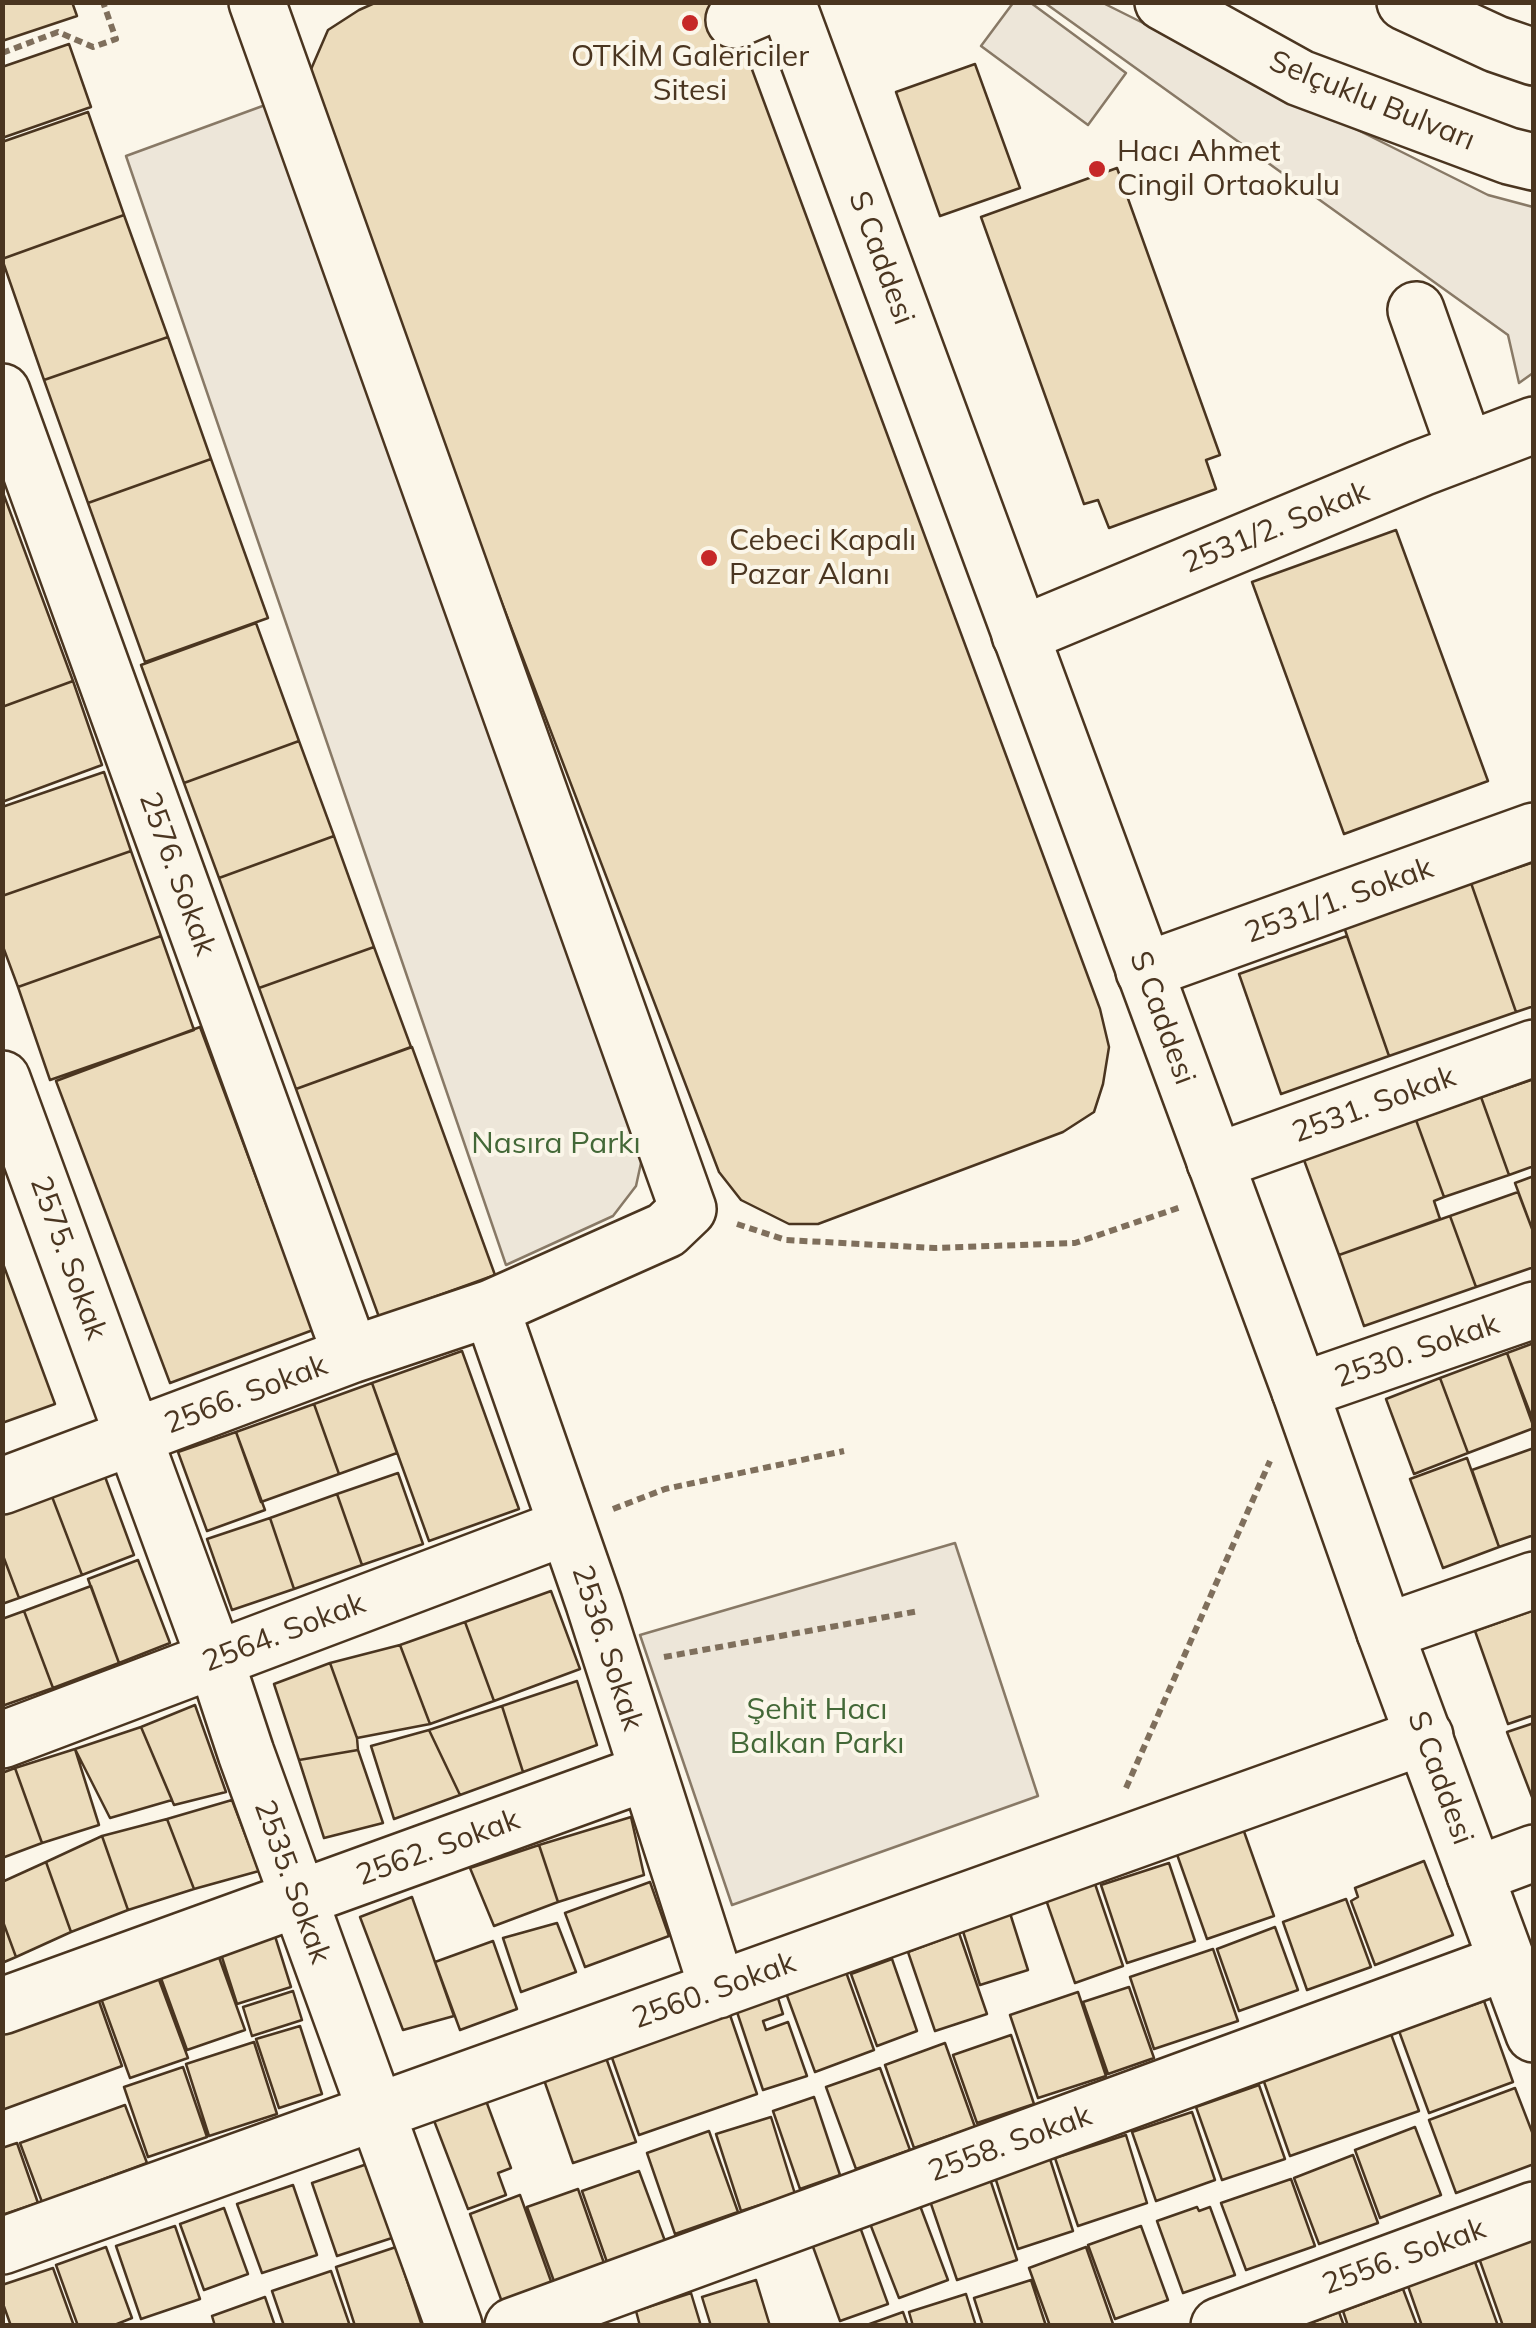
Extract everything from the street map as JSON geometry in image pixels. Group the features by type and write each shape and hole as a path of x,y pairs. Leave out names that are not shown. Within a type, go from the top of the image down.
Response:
{"street":[{"path":"257,2 688,1209"},
{"name":"S Caddesi","path":"786,2 1534,2034"},
{"name":"Selçuklu Bulvarı","path":"1162,2 1300,78 1508,156 1534,162"},
{"path":"1405,2 1534,57"},
{"path":"1416,310 1466,452"},
{"name":"2576. Sokak","path":"2,392 352,1355"},
{"name":"2531/2. Sokak","path":"1020,635 1534,425"},
{"name":"2531/1. Sokak","path":"1144,971 1534,831"},
{"name":"2531. Sokak","path":"1221,1177 1534,1048"},
{"name":"2575. Sokak","path":"2,1079 133,1437"},
{"name":"2566. Sokak","path":"2,1486 352,1355 491,1308 666,1230 688,1209"},
{"name":"2536. Sokak","path":"491,1308 594,1602 718,1990"},
{"name":"2530. Sokak","path":"1300,1391 1534,1310"},
{"name":"2535. Sokak","path":"133,1437 454,2326"},
{"name":"2564. Sokak","path":"2,1740 566,1527"},
{"path":"1385,1632 1534,1580"},
{"name":"2560. Sokak","path":"2,2246 1425,1736"},
{"name":"2562. Sokak","path":"2,2006 648,1772"},
{"path":"1475,1875 1534,1853"},
{"name":"2558. Sokak","path":"513,2326 1507,1962"},
{"name":"2556. Sokak","path":"1218,2326 1534,2210"}],"path":[{"path":"2,53 58,32 93,47 116,39 103,2"},
{"path":"688,1209 786,1240 936,1248 1075,1243 1221,1177"},
{"path":"1098,1853 1300,1391"},
{"path":"566,1527 664,1489 844,1451"},
{"path":"613,1666 919,1612"}],"green space":[{"path":"1013,3 1031,3 1126,73 1088,125 981,46"},
{"path":"1045,3 1103,3 1488,195 1533,207 1533,373 1519,383 1508,335"},
{"name":"Nasıra Parkı","path":"268,104 646,1140 636,1186 613,1216 506,1265 126,156"},
{"name":"Şehit Hacı Balkan Parkı","path":"955,1543 1038,1796 732,1905 640,1635"}],"building":[{"path":"2,2 72,2 77,16 2,41"},
{"name":"Cebeci Kapalı Pazar Alanı","path":"377,2 727,2 1100,1009 1109,1047 1103,1084 1094,1112 1063,1132 818,1224 789,1224 741,1200 719,1172 313,108 309,74 328,30"},
{"path":"69,44 91,107 2,138 2,67"},
{"path":"975,64 1020,188 940,216 896,92"},
{"path":"88,112 124,215 2,259 2,142"},
{"path":"1117,168 1220,455 1206,460 1216,489 1109,528 1098,500 1084,504 981,217"},
{"path":"124,215 168,337 44,380 2,259"},
{"path":"168,337 211,459 88,503 44,380"},
{"path":"211,459 268,618 145,662 88,503"},
{"path":"2,490 73,681 2,707"},
{"path":"1396,530 1488,781 1344,834 1252,582"},
{"path":"256,623 299,741 184,783 141,665"},
{"path":"73,681 102,765 2,802 2,707"},
{"path":"299,741 334,836 219,878 184,783"},
{"path":"104,772 131,851 2,896 2,807"},
{"path":"334,836 374,947 259,988 219,878"},
{"path":"131,851 161,936 18,987 2,944 2,896"},
{"path":"1534,862 1534,1006 1516,1012 1471,883"},
{"path":"1471,883 1516,1012 1389,1056 1344,927"},
{"path":"161,936 194,1030 50,1080 18,987"},
{"path":"1347,936 1389,1056 1281,1094 1239,974"},
{"path":"374,947 411,1047 296,1089 259,988"},
{"path":"200,1027 313,1330 170,1383 56,1081"},
{"path":"412,1047 495,1275 379,1317 296,1089"},
{"path":"1534,1079 1534,1166 1509,1175 1481,1097"},
{"path":"1481,1097 1509,1175 1444,1197 1416,1120"},
{"path":"1416,1120 1444,1197 1434,1201 1440,1219 1339,1255 1304,1160"},
{"path":"1534,1176 1534,1234 1515,1183"},
{"path":"1518,1192 1534,1234 1534,1267 1476,1287 1450,1216"},
{"path":"1450,1216 1476,1287 1364,1326 1339,1255"},
{"path":"2,1261 55,1404 2,1423"},
{"path":"1534,1343 1534,1423 1507,1353"},
{"path":"462,1351 519,1509 429,1541 372,1383"},
{"path":"1507,1353 1534,1428 1468,1453 1440,1378"},
{"path":"1440,1378 1468,1453 1414,1474 1386,1399"},
{"path":"372,1383 397,1453 339,1474 314,1404"},
{"path":"314,1404 339,1474 261,1502 236,1432"},
{"path":"236,1432 265,1510 207,1531 178,1452"},
{"path":"1534,1448 1534,1535 1499,1547 1472,1470"},
{"path":"1467,1458 1499,1547 1443,1568 1410,1479"},
{"path":"398,1473 423,1544 362,1565 337,1494"},
{"path":"104,1474 134,1555 82,1575 51,1494"},
{"path":"51,1494 82,1575 19,1598 2,1553 2,1512"},
{"path":"337,1494 362,1565 294,1589 270,1518"},
{"path":"270,1518 294,1589 232,1610 207,1539"},
{"path":"2,1553 19,1598 2,1604"},
{"path":"138,1560 170,1643 119,1663 88,1579"},
{"path":"91,1586 119,1663 53,1688 24,1611"},
{"path":"551,1591 580,1669 494,1701 465,1622"},
{"path":"1534,1610 1534,1715 1508,1724 1475,1631"},
{"path":"24,1611 53,1688 2,1706 2,1619"},
{"path":"465,1622 494,1701 430,1724 400,1645"},
{"path":"400,1645 430,1724 357,1738 330,1663"},
{"path":"330,1663 358,1750 299,1760 274,1684"},
{"path":"577,1681 597,1745 523,1772 502,1706"},
{"path":"195,1705 226,1792 174,1805 141,1727"},
{"path":"502,1706 523,1772 460,1795 429,1730"},
{"path":"1534,1723 1534,1797 1532,1797 1507,1732"},
{"path":"141,1727 172,1800 110,1818 75,1749"},
{"path":"429,1730 460,1795 394,1819 371,1746"},
{"path":"75,1749 99,1825 42,1843 15,1768"},
{"path":"358,1750 383,1823 324,1838 299,1760"},
{"path":"15,1768 42,1843 2,1858 2,1773"},
{"path":"232,1800 259,1871 194,1889 167,1819"},
{"path":"631,1817 644,1875 558,1902 539,1845"},
{"path":"167,1819 194,1889 128,1910 102,1836"},
{"path":"1241,1823 1274,1916 1207,1939 1174,1846"},
{"path":"102,1836 128,1910 71,1932 46,1862"},
{"path":"539,1845 558,1902 494,1926 470,1868"},
{"path":"1424,1861 1453,1935 1375,1965 1351,1901 1358,1897 1355,1888"},
{"path":"46,1862 71,1932 16,1957 2,1919 2,1882"},
{"path":"1169,1863 1195,1941 1127,1963 1101,1885"},
{"path":"1093,1878 1123,1966 1075,1983 1044,1894"},
{"path":"650,1882 669,1936 585,1967 565,1913"},
{"path":"412,1897 454,2016 403,2030 360,1917"},
{"path":"1346,1899 1371,1967 1307,1990 1283,1922"},
{"path":"1009,1910 1028,1970 980,1985 961,1925"},
{"path":"2,1919 16,1957 2,1963"},
{"path":"557,1923 576,1972 521,1992 503,1938"},
{"path":"1275,1927 1298,1990 1239,2011 1217,1949"},
{"path":"274,1933 291,1987 237,2004 220,1951"},
{"path":"959,1933 987,2014 935,2031 908,1952"},
{"path":"493,1941 517,2009 460,2030 435,1962"},
{"path":"216,1949 245,2030 187,2050 158,1970"},
{"path":"1213,1949 1238,2021 1154,2049 1130,1977"},
{"path":"892,1959 917,2031 877,2046 851,1974"},
{"path":"155,1969 188,2058 130,2078 98,1990"},
{"path":"846,1972 874,2050 815,2072 786,1993"},
{"path":"1129,1987 1154,2058 1108,2074 1083,2002"},
{"path":"95,1990 122,2066 2,2110 2,2024"},
{"path":"293,1991 302,2020 252,2036 243,2007"},
{"path":"1078,1992 1106,2076 1038,2098 1010,2015"},
{"path":"777,1995 783,2014 763,2021 766,2030 788,2022 807,2076 763,2090 736,2009"},
{"path":"1484,2001 1513,2082 1429,2113 1399,2031"},
{"path":"729,2012 757,2094 639,2135 610,2052"},
{"path":"300,2026 322,2094 279,2108 256,2039"},
{"path":"1391,2034 1419,2111 1290,2156 1263,2079"},
{"path":"1011,2035 1034,2104 977,2123 953,2055"},
{"path":"254,2042 277,2114 209,2136 186,2064"},
{"path":"945,2043 975,2127 914,2148 885,2065"},
{"path":"605,2055 636,2142 573,2163 543,2077"},
{"path":"183,2067 207,2137 148,2157 124,2087"},
{"path":"880,2068 910,2150 856,2169 826,2087"},
{"path":"1259,2085 1285,2159 1222,2180 1196,2107"},
{"path":"1515,2088 1534,2137 1534,2164 1456,2193 1429,2120"},
{"path":"814,2097 840,2175 800,2189 773,2111"},
{"path":"485,2098 511,2168 498,2173 506,2195 468,2209 433,2118"},
{"path":"125,2105 147,2163 42,2202 20,2143"},
{"path":"1192,2112 1215,2180 1156,2201 1132,2132"},
{"path":"771,2117 795,2194 741,2211 716,2134"},
{"path":"1415,2127 1441,2195 1380,2218 1355,2150"},
{"path":"709,2131 738,2212 675,2234 647,2153"},
{"path":"1126,2135 1147,2203 1078,2226 1055,2158"},
{"path":"17,2143 38,2203 2,2215 2,2148"},
{"path":"1353,2155 1378,2223 1319,2244 1294,2178"},
{"path":"1050,2159 1073,2231 1018,2249 995,2177"},
{"path":"370,2163 395,2237 337,2256 312,2183"},
{"path":"639,2171 665,2241 607,2262 582,2191"},
{"path":"990,2179 1017,2260 957,2280 929,2198"},
{"path":"1291,2179 1315,2246 1246,2270 1221,2203"},
{"path":"293,2185 317,2255 262,2273 237,2204"},
{"path":"578,2189 605,2266 555,2284 527,2207"},
{"path":"520,2195 552,2284 502,2302 470,2214"},
{"path":"919,2203 948,2280 899,2298 869,2221"},
{"path":"1197,2207 1199,2211 1210,2207 1235,2275 1183,2293 1157,2221"},
{"path":"224,2208 248,2274 204,2290 180,2224"},
{"path":"175,2226 200,2299 141,2319 116,2246"},
{"path":"1141,2226 1168,2300 1115,2319 1088,2245"},
{"path":"860,2227 888,2304 840,2321 812,2244"},
{"path":"1534,2238 1534,2326 1503,2326 1479,2258"},
{"path":"106,2247 132,2318 112,2326 78,2326 56,2265"},
{"path":"396,2247 422,2326 355,2326 336,2267"},
{"path":"1086,2247 1113,2324 1050,2326 1029,2268"},
{"path":"1475,2262 1498,2326 1422,2326 1408,2286"},
{"path":"53,2268 74,2326 11,2326 2,2301 2,2285"},
{"path":"331,2271 350,2326 284,2326 272,2291"},
{"path":"756,2280 770,2326 711,2326 702,2297"},
{"path":"1031,2280 1046,2326 983,2326 974,2298"},
{"path":"1403,2289 1417,2326 1348,2326 1343,2311"},
{"path":"691,2293 701,2326 640,2326 636,2311"},
{"path":"966,2294 976,2326 913,2326 909,2312"},
{"path":"265,2297 275,2326 215,2326 212,2316"},
{"path":"903,2312 908,2326 864,2326"},
{"path":"1339,2312 1344,2326 1303,2326"}],"place":[{"name":"OTKİM Galericiler Sitesi","path":"690,23"},
{"name":"Hacı Ahmet Cingil Ortaokulu","path":"1097,169"},
{"name":"Cebeci Kapalı Pazar Alanı","path":"709,558"}]}
